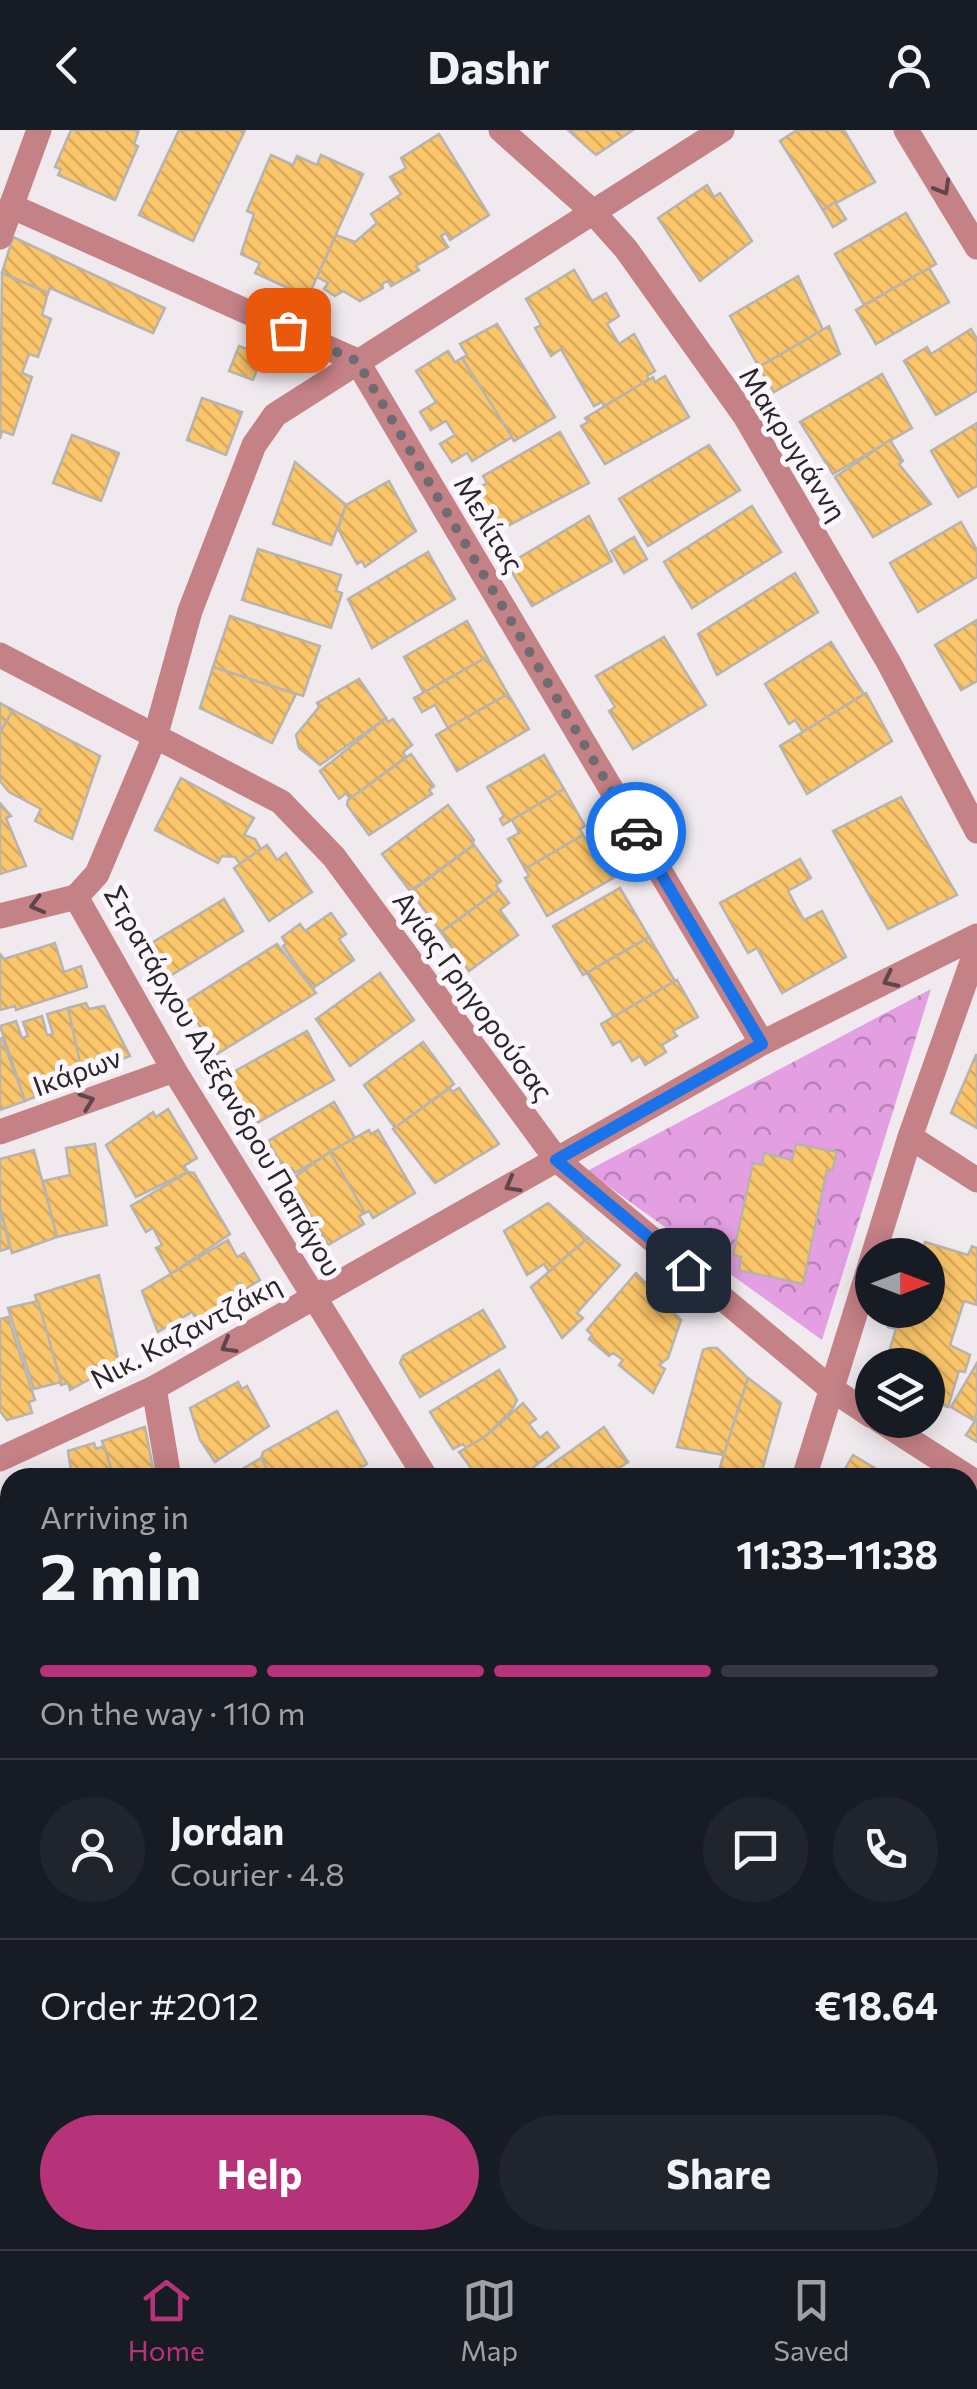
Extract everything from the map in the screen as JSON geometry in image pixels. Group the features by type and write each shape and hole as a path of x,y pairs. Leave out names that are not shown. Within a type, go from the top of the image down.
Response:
{"street":[{"path":"0,237 39,130"},
{"name":"Μακρυγιάννη","path":"501,130 592,212 626,249 744,416 889,663 977,831"},
{"name":"Στρατάρχου Αλέξανδρου Παπάγου","path":"420,1468 174,1070 76,897 97,874 156,734 190,611 254,445 275,415 722,130"},
{"path":"906,130 977,247"},
{"path":"11,206 357,361"},
{"name":"Μελίτας","path":"357,361 762,1044"},
{"name":"Αγίας Γρηγορούσας","path":"0,655 281,802 334,857 556,1160 855,1405"},
{"path":"0,916 76,897"},
{"name":"Νικ. Καζαντζάκη","path":"0,1459 154,1388 762,1044 977,936"},
{"path":"807,1468 910,1137 977,948"},
{"name":"Ικάρων","path":"0,1132 174,1070"},
{"path":"910,1137 977,1180"},
{"path":"154,1388 168,1468"},
{"path":"908,1438 955,1468"}],"green space":[{"path":"931,989 822,1340 587,1171"}],"building":[{"path":"71,130 139,130 134,144 138,146 115,200 58,175 61,169 55,167"},
{"path":"179,130 245,130 193,241 139,215"},
{"path":"568,130 633,130 596,155"},
{"path":"797,130 844,130 875,182 823,210 780,141"},
{"path":"439,134 489,215 450,240 446,233 441,236 448,247 416,266 419,270 391,286 388,281 382,284 383,288 360,301 343,291 335,296 324,289 328,283 317,277 336,235 355,242 377,223 371,214 401,194 390,177 406,168 401,158"},
{"path":"271,155 293,165 297,156 317,165 321,155 363,174 308,297 255,273 260,263 241,254 254,214 247,211"},
{"path":"707,185 714,197 720,193 752,241 700,281 658,218"},
{"path":"835,202 846,219 833,227 823,210"},
{"path":"906,213 936,264 864,305 835,254"},
{"path":"13,237 165,308 153,333 50,288 48,293 2,273"},
{"path":"929,268 949,302 876,344 856,310"},
{"path":"574,270 592,301 606,293 619,316 607,324 619,344 634,334 655,371 647,376 649,380 604,406 602,402 594,406 561,349 551,356 535,328 541,325 526,299"},
{"path":"2,273 48,293 42,315 51,319 38,357 29,354 22,373 32,377 13,435 2,431 0,439"},
{"path":"798,276 823,330 759,367 730,316"},
{"path":"497,324 555,417 514,441 462,358 467,355 460,344"},
{"path":"829,326 840,354 774,392 759,367"},
{"path":"971,329 977,339 977,391 936,415 904,361 927,347 931,354"},
{"path":"239,346 263,355 253,380 229,371"},
{"path":"448,351 455,362 462,358 512,437 472,461 467,453 452,462 440,444 455,435 446,421 431,430 420,412 436,402 416,371"},
{"path":"882,374 912,428 833,474 800,422"},
{"path":"665,376 689,417 605,464 581,426 588,422 585,418 653,377 655,382"},
{"path":"202,398 242,412 226,455 187,440"},
{"path":"977,423 977,486 958,497 931,451"},
{"path":"560,432 589,483 500,530 477,489 487,483 483,476"},
{"path":"72,435 119,453 101,501 53,483"},
{"path":"890,440 903,461 899,464 931,504 873,537 835,477"},
{"path":"709,445 740,490 648,546 619,499"},
{"path":"295,462 346,505 331,545 273,524"},
{"path":"389,481 416,531 365,567 362,561 357,564 338,529 346,505"},
{"path":"752,506 781,552 692,608 664,562"},
{"path":"589,516 612,561 532,606 510,569 519,563 517,559"},
{"path":"961,522 977,550 977,577 918,612 890,563"},
{"path":"634,537 647,559 624,573 611,551"},
{"path":"258,549 341,575 336,591 342,593 331,628 242,600"},
{"path":"428,552 455,599 372,648 348,599"},
{"path":"795,573 818,612 717,675 698,634"},
{"path":"230,616 320,646 303,696 213,667"},
{"path":"977,620 977,681 961,690 935,645"},
{"path":"467,621 487,657 424,693 404,657"},
{"path":"664,637 706,705 633,749 609,711 615,707 596,676"},
{"path":"831,642 864,694 803,732 795,720 789,724 765,684"},
{"path":"487,657 508,694 448,728 435,705 422,712 414,698"},
{"path":"213,667 296,694 272,743 200,708"},
{"path":"359,679 386,718 320,765 299,748 296,735 319,707 317,703"},
{"path":"866,693 892,741 807,794 780,746"},
{"path":"508,694 529,729 457,771 436,735"},
{"path":"0,703 13,710 0,733"},
{"path":"13,710 100,756 72,839 35,821 41,809 9,792 0,781 0,733"},
{"path":"386,718 388,722 393,719 412,745 403,752 406,757 350,799 346,793 339,799 320,771"},
{"path":"411,754 434,786 429,790 432,794 369,835 347,805 348,800"},
{"path":"544,755 564,789 503,825 500,819 504,816 487,787"},
{"path":"181,778 254,818 244,835 255,839 261,849 240,864 235,857 222,856 218,863 155,830"},
{"path":"564,789 585,826 580,829 583,835 525,869 508,839 519,833 512,820"},
{"path":"901,797 957,895 888,929 833,831"},
{"path":"0,803 11,816 6,818 26,866 0,874"},
{"path":"448,805 474,840 472,846 410,891 382,854"},
{"path":"583,835 587,841 592,838 615,877 547,916 525,878 529,876 525,869"},
{"path":"267,845 277,860 286,853 312,892 269,921 234,868"},
{"path":"474,845 501,881 496,885 499,890 441,932 411,892"},
{"path":"800,859 811,878 788,891 804,920 822,911 846,957 782,993 757,948 748,953 720,903"},
{"path":"620,888 649,937 583,975 553,926"},
{"path":"499,890 509,903 500,910 518,935 469,971 441,932"},
{"path":"224,899 243,931 170,976 150,944"},
{"path":"331,913 346,934 339,939 354,960 313,988 283,946 286,944 282,937 300,924 305,931"},
{"path":"649,937 675,981 614,1017 587,973"},
{"path":"55,943 64,972 81,966 87,987 16,1010 15,1006 0,1010 0,954 4,959"},
{"path":"277,944 316,993 217,1054 185,1002"},
{"path":"380,973 414,1020 350,1066 316,1019"},
{"path":"677,980 698,1017 673,1031 677,1036 662,1045 666,1052 645,1065 640,1056 632,1061 620,1041 613,1045 601,1024"},
{"path":"86,1003 89,1009 104,1006 130,1056 114,1062 115,1070 90,1079 87,1072 82,1074 68,1008"},
{"path":"68,1008 83,1077 25,1101 0,1026 16,1021 22,1038 28,1036 23,1022 42,1016 47,1035 53,1034 47,1014"},
{"path":"307,1031 334,1080 255,1124 228,1075"},
{"path":"0,1039 25,1101 0,1110"},
{"path":"423,1042 454,1084 395,1128 364,1085"},
{"path":"977,1055 977,1128 951,1113"},
{"path":"450,1088 452,1092 459,1088 499,1144 435,1183 393,1129"},
{"path":"334,1102 355,1138 295,1173 292,1168 286,1172 268,1141"},
{"path":"168,1109 197,1158 184,1166 188,1172 136,1197 106,1145 153,1112 156,1117"},
{"path":"369,1130 371,1134 378,1130 415,1193 373,1218 369,1211 365,1213 330,1152"},
{"path":"95,1144 107,1225 57,1237 43,1181 70,1175 66,1148"},
{"path":"796,1144 837,1152 832,1171 827,1170 803,1284 739,1270 741,1257 733,1255 753,1163 762,1165 764,1153 792,1160"},
{"path":"34,1150 57,1237 12,1253 0,1207 0,1159"},
{"path":"330,1152 365,1213 359,1216 364,1224 328,1245 290,1180"},
{"path":"188,1172 194,1173 230,1234 171,1274 156,1248 162,1245 153,1228 146,1232 131,1206"},
{"path":"548,1203 588,1238 549,1272 544,1264 527,1275 504,1231"},
{"path":"0,1207 10,1248 0,1251"},
{"path":"588,1238 620,1265 577,1313 583,1318 562,1338 531,1287"},
{"path":"228,1240 237,1257 244,1253 260,1280 245,1289 241,1283 238,1285 243,1293 197,1320 192,1312 158,1332 142,1291"},
{"path":"972,1246 977,1248 977,1305 964,1301 950,1345 970,1355 965,1372 959,1371 948,1407 945,1348 890,1348 896,1329 892,1328 945,1328 945,1248 968,1255"},
{"path":"636,1273 681,1320 668,1358 659,1365 665,1369 653,1393 619,1365 623,1360 613,1353 609,1356 589,1339 592,1335 587,1330"},
{"path":"99,1275 119,1363 70,1390 68,1383 61,1385 35,1295"},
{"path":"38,1301 61,1382 34,1389 8,1308"},
{"path":"483,1310 505,1347 420,1397 400,1363 403,1356"},
{"path":"8,1317 35,1400 29,1402 32,1413 7,1420 0,1411 0,1319"},
{"path":"717,1348 748,1378 724,1455 677,1447 703,1350"},
{"path":"977,1363 977,1413 973,1420 951,1407"},
{"path":"499,1370 517,1400 512,1410 486,1436 466,1448 463,1444 453,1449 430,1412"},
{"path":"748,1378 781,1403 763,1468 720,1468"},
{"path":"238,1382 242,1389 247,1386 269,1426 215,1462 200,1440 190,1408"},
{"path":"523,1403 536,1419 529,1424 540,1438 547,1432 559,1447 533,1468 471,1468 459,1452 486,1436"},
{"path":"337,1411 367,1464 360,1468 266,1468 261,1458 263,1452"},
{"path":"977,1418 977,1442 966,1435"},
{"path":"145,1427 153,1468 111,1468 102,1441"},
{"path":"604,1427 628,1462 620,1468 547,1468"},
{"path":"94,1443 96,1449 104,1446 111,1468 71,1468 68,1451"},
{"path":"853,1455 874,1468 846,1468"},
{"path":"261,1458 266,1468 244,1468"}],"way so far":[{"path":"288,330 357,361 636,832"}],"route":[{"path":"636,832 762,1044 556,1160 688,1270"}]}
